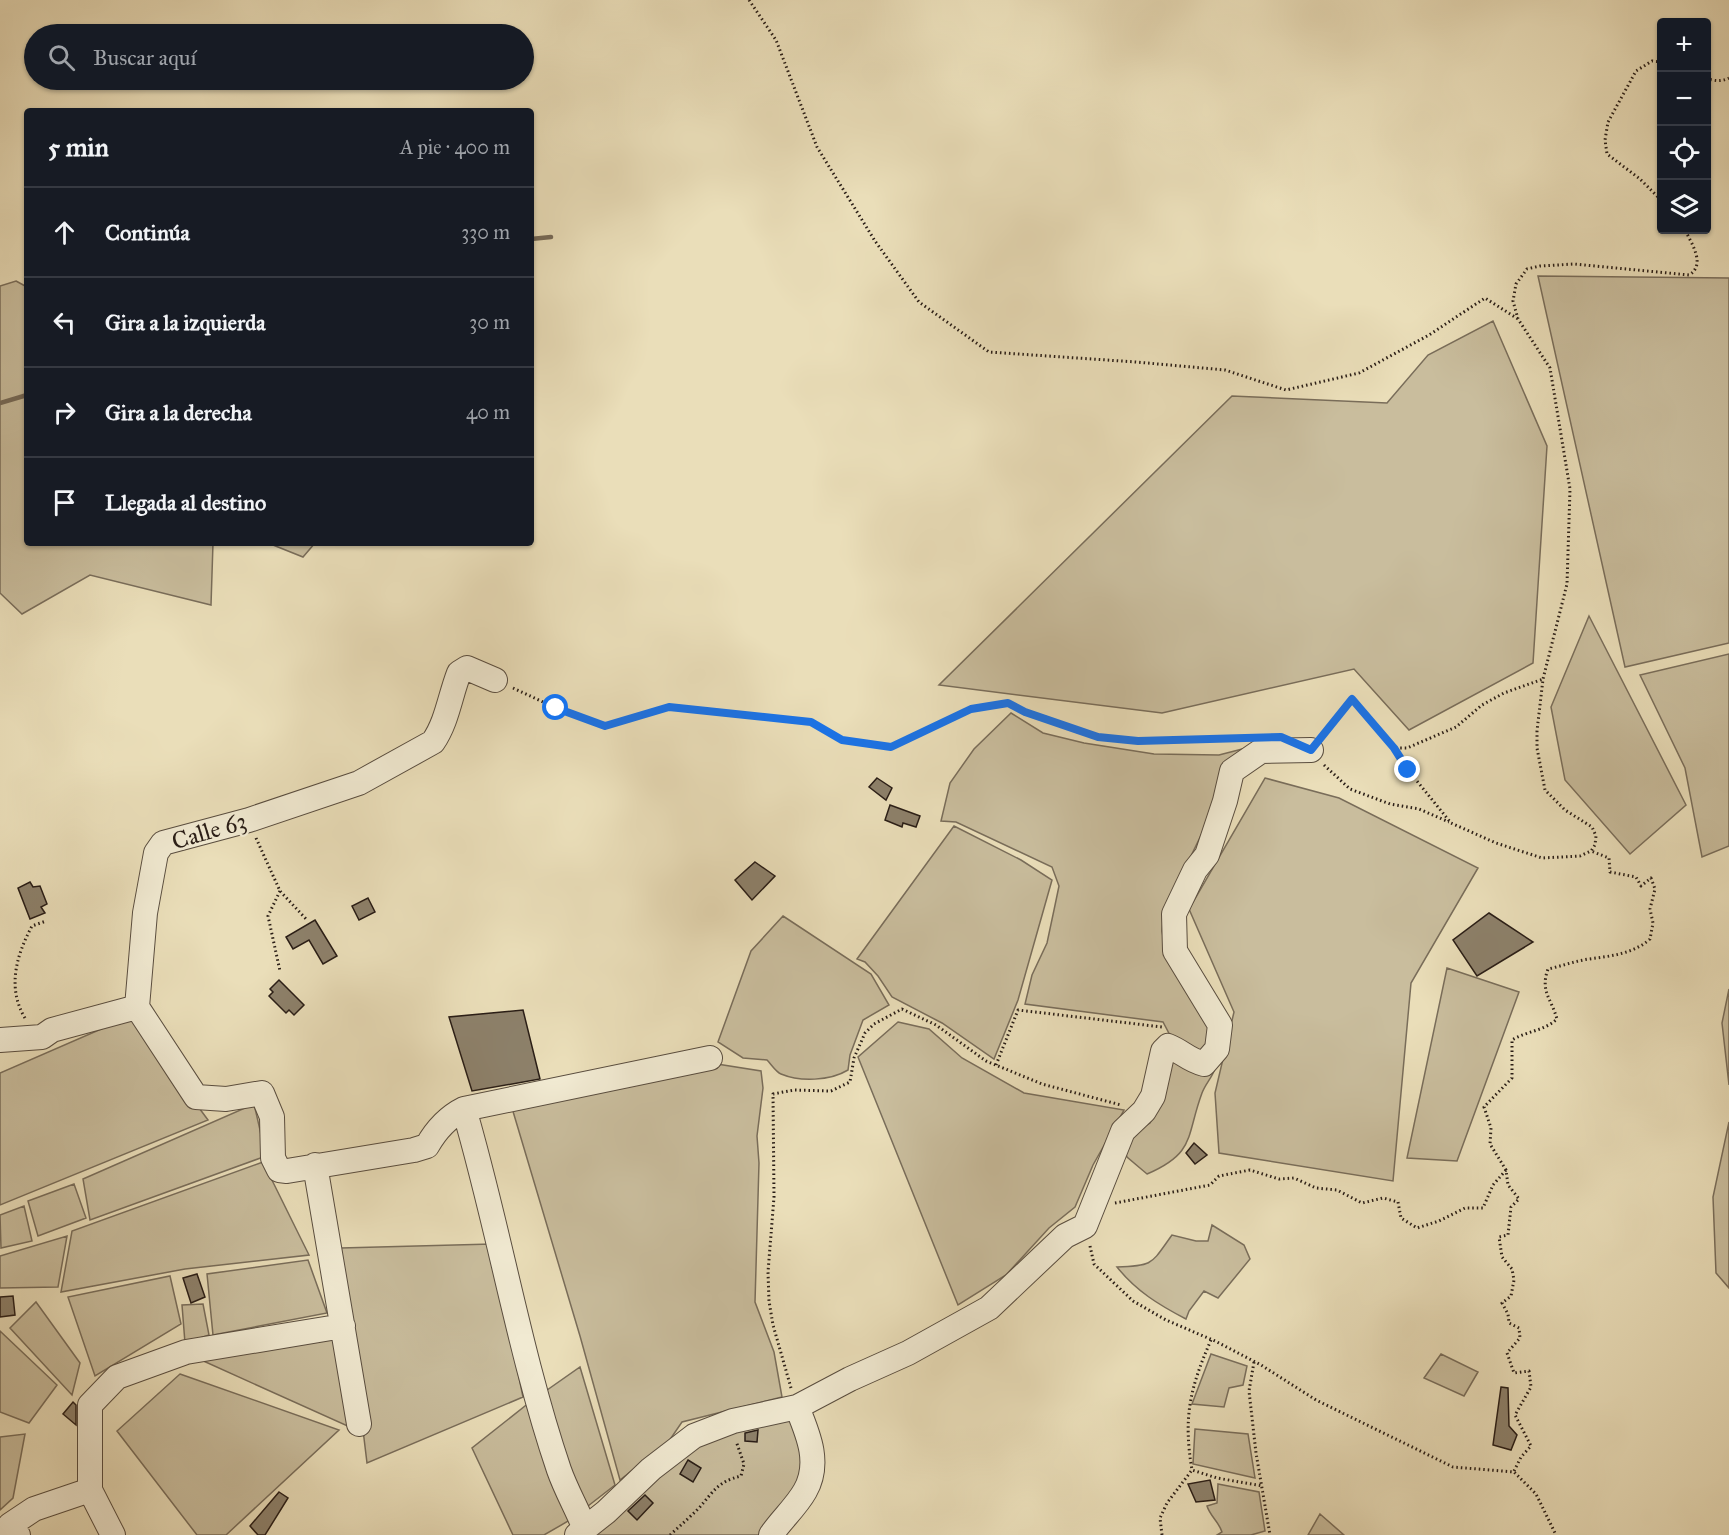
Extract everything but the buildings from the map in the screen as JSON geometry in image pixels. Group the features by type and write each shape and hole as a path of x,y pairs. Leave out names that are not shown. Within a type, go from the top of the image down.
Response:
{"street":[{"name":"Calle 63","path":"137,1007 145,913 156,853 163,843 249,819 359,783 433,742 444,721 459,673 467,668 495,680"},
{"path":"464,1109 480,1164 504,1275 526,1356 560,1472 581,1532 606,1512 651,1469 694,1436 733,1421 797,1407 850,1379 908,1353 989,1308 1065,1236 1085,1226 1123,1131 1144,1111 1153,1096 1163,1051 1168,1046 1191,1061 1204,1064 1217,1049 1220,1025 1175,951 1174,914 1195,870 1207,855 1226,801 1232,771 1261,751 1311,750"},
{"path":"0,1040 42,1037 52,1030 137,1007 196,1097 226,1099 262,1093 272,1117 273,1158 279,1170 287,1171 427,1146 434,1133 455,1113 464,1109 710,1058"},
{"path":"315,1166 359,1424"},
{"path":"113,1535 90,1490 90,1405 117,1377 186,1352 343,1326"},
{"path":"771,1535 805,1491 814,1466 808,1434 797,1407"},
{"path":"18,1535 9,1532 10,1525 34,1509 90,1490"}],"path":[{"path":"749,0 776,40 817,147 875,241 919,302 989,352 1225,370 1286,390 1359,373 1429,335 1485,298 1518,319"},
{"path":"1657,62 1652,61 1636,71 1608,122 1605,140 1607,154 1640,179 1657,196"},
{"path":"1711,80 1724,81 1729,78"},
{"path":"1451,823 1408,770 1394,748 1352,699 1311,750 1350,789 1390,804 1419,809 1496,843 1542,858 1580,856 1595,845 1596,836 1592,827 1565,810 1545,789 1537,739 1543,679 1567,584 1570,489 1550,368 1518,319 1514,301 1516,284 1527,269 1574,264 1689,275 1698,266 1695,251 1686,234"},
{"path":"1394,748 1407,748 1456,727 1482,705 1504,693 1543,679"},
{"path":"495,680 556,708 605,726 669,707 811,722 842,740 891,747 971,709 1008,703 1025,712 1098,737 1138,741 1249,737"},
{"path":"249,819 280,891 307,920"},
{"path":"1514,1472 1521,1457 1532,1446 1515,1415 1532,1387 1529,1371 1514,1373 1507,1353 1520,1338 1519,1328 1509,1323 1508,1314 1502,1304 1511,1296 1514,1280 1512,1269 1502,1257 1499,1238 1508,1235 1511,1207 1519,1199 1508,1185 1506,1170 1490,1144 1491,1128 1484,1107 1512,1078 1512,1040 1523,1034 1548,1027 1557,1019 1545,992 1544,979 1548,969 1589,959 1609,957 1641,947 1650,939 1653,922 1650,909 1655,890 1651,878 1641,886 1636,877 1610,872 1609,858 1591,850"},
{"path":"280,891 268,915 280,971"},
{"path":"42,1037 26,1021 16,1004 15,996 20,950 32,927 46,921"},
{"path":"797,1407 773,1325 769,1301 768,1272 774,1197 773,1094 794,1090 831,1091 850,1082 854,1058 865,1034 874,1024 902,1009 936,1025 986,1061 1042,1084 1144,1111"},
{"path":"996,1065 1018,1011 1161,1027 1170,1047"},
{"path":"1112,1211 1114,1203 1210,1185 1219,1176 1250,1170 1279,1179 1294,1178 1316,1188 1337,1190 1362,1203 1383,1198 1398,1202 1401,1218 1417,1228 1439,1221 1465,1208 1483,1208 1493,1185 1506,1170"},
{"path":"1085,1226 1094,1264 1133,1301 1254,1362 1316,1400 1453,1467 1514,1472 1536,1494 1556,1535"},
{"path":"1162,1535 1161,1518 1167,1503 1192,1470 1189,1453 1188,1404 1198,1370 1211,1340"},
{"path":"1254,1362 1249,1391 1256,1453 1270,1535"},
{"path":"670,1535 700,1507 711,1492 728,1479 741,1476 744,1464 737,1445 733,1421"},
{"path":"1192,1470 1217,1478 1263,1486"}],"shaded area":[{"path":"1538,276 1729,278 1729,643 1625,667"},
{"path":"16,281 24,285 24,546 213,546 211,605 90,575 22,614 0,593 0,286"},
{"path":"1493,321 1547,446 1533,663 1409,730 1354,669 1162,713 939,685 1232,396 1387,403 1428,355"},
{"path":"276,546 312,546 303,557"},
{"path":"1589,616 1686,805 1630,854 1565,780 1551,707"},
{"path":"1729,654 1729,846 1702,857 1685,768 1640,675"},
{"path":"1011,713 1043,733 1084,743 1154,754 1219,755 1254,746 1210,817 1164,911 1162,931 1167,959 1212,1032 1204,1052 1173,1041 1163,1022 1025,1004 1032,975 1047,943 1059,886 1052,867 956,822 941,821 950,783 974,749"},
{"path":"1265,778 1339,798 1478,868 1411,983 1393,1181 1219,1153 1215,1093 1234,1012 1189,909"},
{"path":"954,826 1021,860 1052,880 1018,1000 994,1059 942,1023 892,997 878,976 865,962 857,959"},
{"path":"783,916 871,974 889,1005 863,1020 850,1055 848,1070 841,1074 815,1079 789,1077 775,1070 767,1060 743,1058 718,1042 751,951"},
{"path":"1447,968 1519,992 1457,1161 1407,1158"},
{"path":"1729,989 1729,1085 1722,1023"},
{"path":"131,1016 208,1120 0,1205 0,1073"},
{"path":"898,1022 929,1029 962,1058 1024,1093 1124,1110 1093,1165 1075,1207 1049,1228 1006,1275 958,1305 858,1057"},
{"path":"1170,1054 1216,1060 1216,1065 1202,1093 1187,1142 1182,1150 1174,1159 1147,1174 1127,1157 1124,1149 1136,1131 1150,1123 1161,1101"},
{"path":"717,1064 761,1071 763,1088 757,1136 759,1163 755,1302 774,1352 782,1397 682,1422 669,1441 620,1480 512,1108"},
{"path":"254,1104 266,1156 90,1220 83,1179"},
{"path":"1729,1122 1729,1288 1716,1273 1713,1197"},
{"path":"263,1162 309,1255 185,1269 61,1292 72,1231"},
{"path":"74,1184 86,1218 38,1236 28,1201"},
{"path":"24,1206 32,1241 1,1248 0,1215"},
{"path":"1212,1225 1244,1245 1250,1259 1218,1298 1204,1291 1189,1311 1186,1319 1148,1297 1117,1267 1145,1264 1155,1258 1172,1235 1196,1241 1208,1241"},
{"path":"67,1236 58,1287 0,1288 0,1256"},
{"path":"492,1244 523,1397 367,1463 341,1248"},
{"path":"308,1260 327,1313 213,1335 207,1274"},
{"path":"170,1276 181,1324 95,1376 68,1297"},
{"path":"36,1302 80,1363 72,1395 10,1328"},
{"path":"203,1304 209,1335 185,1343 182,1305"},
{"path":"0,1331 57,1385 29,1423 0,1412"},
{"path":"332,1336 352,1428 199,1359"},
{"path":"1211,1354 1247,1366 1243,1385 1229,1388 1224,1407 1192,1404"},
{"path":"1441,1354 1478,1372 1464,1396 1424,1378"},
{"path":"580,1367 615,1485 570,1520 544,1535 513,1535 472,1448 530,1402"},
{"path":"180,1374 339,1430 226,1535 197,1535 117,1431"},
{"path":"797,1407 814,1466 771,1535 577,1535 694,1436"},
{"path":"1195,1429 1248,1434 1255,1478 1193,1464"},
{"path":"25,1434 13,1498 0,1510 0,1437"},
{"path":"1218,1484 1259,1492 1265,1531 1251,1535 1217,1535 1222,1532 1207,1506 1217,1503"},
{"path":"1320,1514 1344,1535 1308,1535"}],"waterway":[{"path":"534,239 551,237"},
{"path":"0,403 24,396"}],"route":[{"path":"556,708 605,726 669,707 811,722 842,740 891,747 971,709 1008,703 1025,712 1098,737 1138,741 1281,737 1311,750 1352,699 1394,748 1408,770"}]}
